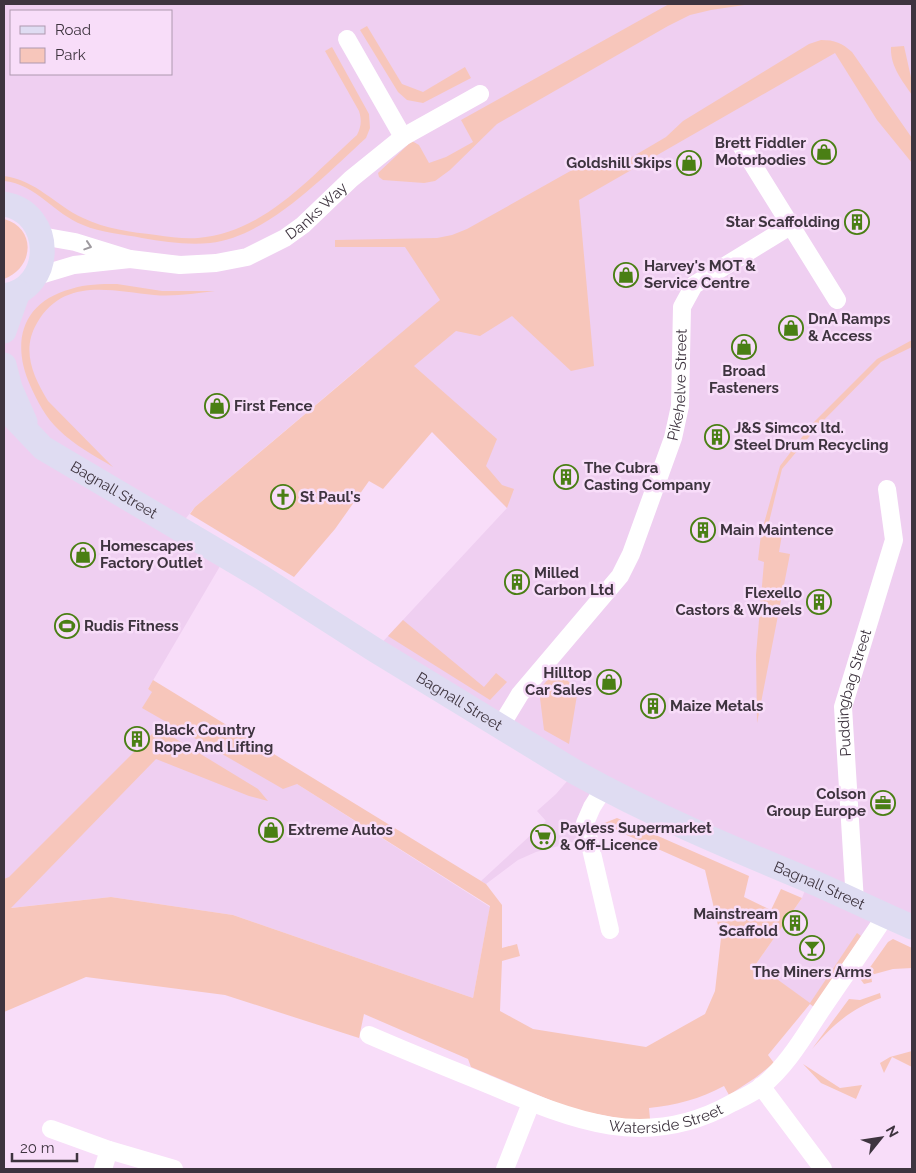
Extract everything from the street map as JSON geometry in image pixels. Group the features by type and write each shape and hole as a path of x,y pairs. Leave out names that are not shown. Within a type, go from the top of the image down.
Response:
{"street":[{"path":"347,39 403,137"},
{"name":"Danks Way","path":"41,236 74,242 130,259 180,265 216,263 247,257 284,238 303,225 351,179 403,137 480,94"},
{"path":"742,147 837,300"},
{"path":"4,204 26,213 34,222 41,236 43,249 42,259 19,289 4,326 4,331"},
{"name":"Pikehelve Street","path":"500,727 520,694 620,576 631,554 673,438 680,406 682,307 694,285 790,226"},
{"name":"Danks Way","path":"19,289 74,265 130,259"},
{"name":"Bagnall Street","path":"4,365 10,388 30,433"},
{"name":"Bagnall Street","path":"4,407 43,448 261,578 500,727 604,788 704,837 809,880 912,927"},
{"name":"Puddingbag Street","path":"855,902 843,708 894,540 887,489"},
{"path":"604,788 585,823 610,930"},
{"name":"Waterside Street","path":"369,1035 531,1103 579,1120 626,1128 652,1128 680,1124 704,1117 761,1086 789,1058 886,916"},
{"path":"761,1086 823,1169"},
{"path":"505,1169 531,1103"},
{"path":"51,1129 109,1150 174,1169"},
{"path":"103,1169 109,1150"}],"shaded area":[{"path":"4,4 912,4 912,927 886,916 821,1012 756,964 802,898 809,880 604,788 589,838 536,852 518,860 486,884 481,881 546,821 537,811 556,794 575,772 375,650 507,508 365,363 195,507 178,528 226,556 148,689 490,907 473,998 233,915 111,897 10,908 4,907 4,296 43,249 4,204"}],"green space":[{"path":"669,4 751,4 690,15 668,26 497,124 450,170 435,181 424,183 383,180 379,177 378,173 412,141 419,145 429,163 446,157 473,142 461,120"},
{"path":"367,26 402,84 423,92 465,67 471,78 423,103 407,100 398,92 360,30"},
{"path":"821,40 838,43 852,52 912,138 912,163 877,120 835,53 579,200 594,366 571,371 512,316 480,336 456,331 414,366 497,439 486,466 502,485 514,489 507,508 432,432 383,489 369,481 335,529 294,577 190,514 195,507 440,300 405,247 335,247 335,240 437,238 467,229 590,160 610,170 666,137 683,121 809,44"},
{"path":"904,46 912,82 912,95 897,72 891,54 891,47"},
{"path":"332,47 369,114 370,128 366,138 314,186 274,217 253,229 231,238 201,244 184,243 97,230 73,220 26,188 4,181 4,176 26,182 83,218 101,225 137,233 198,238 222,234 244,226 285,200 357,135 361,118 359,111 325,51"},
{"path":"4,219 15,224 22,231 28,248 26,258 21,266 14,274 4,279"},
{"path":"117,284 162,291 215,291 170,296 90,290 75,293 61,299 48,308 37,323 32,333 29,353 34,372 43,392 48,401 113,467 71,441 46,415 24,369 22,339 25,326 31,314 41,303 54,295 82,286"},
{"path":"912,340 912,347 881,362 819,425 782,469 768,526 783,529 779,552 790,554 757,723 756,655 764,562 758,560 761,534 780,466 812,424 877,359"},
{"path":"403,620 484,687 496,673 507,682 490,700 388,636"},
{"path":"555,671 578,689 569,744 544,730 539,690"},
{"path":"153,680 486,884 502,905 502,948 517,944 520,956 502,961 500,1011 533,1029 646,1047 705,1014 715,991 721,938 705,870 602,824 617,818 749,876 744,897 771,910 781,889 802,898 756,964 810,1003 857,933 861,936 814,1007 810,1004 768,1055 774,1063 729,1095 724,1086 688,1101 649,1108 650,1119 629,1120 574,1110 471,1067 468,1059 364,1014 359,1038 225,995 86,977 4,1012 4,879 9,877 158,728 258,789 268,801 249,796 156,759 11,908 111,897 233,915 473,998 490,906 297,784 283,789 142,708 152,692 148,689"},
{"path":"893,939 912,948 912,968 893,969 871,975 872,982 864,984 861,980 888,942"},
{"path":"880,993 881,998 851,1013 827,1032 812,1049 849,999 860,1000"},
{"path":"912,1051 912,1067 892,1057 884,1073 880,1063 890,1057"},
{"path":"803,1064 840,1088 862,1085 856,1099 821,1083"}],"place":[{"name":"Brett Fiddler Motorbodies","path":"824,152"},
{"name":"Goldshill Skips","path":"689,163"},
{"name":"Star Scaffolding","path":"857,222"},
{"name":"Harvey's MOT & Service Centre","path":"626,275"},
{"name":"DnA Ramps & Access","path":"791,328"},
{"name":"Broad Fasteners","path":"744,347"},
{"name":"First Fence","path":"217,406"},
{"name":"J&S Simcox ltd. Steel Drum Recycling","path":"717,437"},
{"name":"The Cubra Casting Company","path":"566,477"},
{"name":"St Paul's","path":"283,497"},
{"name":"Main Maintence","path":"703,530"},
{"name":"Homescapes Factory Outlet","path":"83,555"},
{"name":"Milled Carbon Ltd","path":"517,582"},
{"name":"Flexello Castors & Wheels","path":"819,602"},
{"name":"Rudis Fitness","path":"67,626"},
{"name":"Hilltop Car Sales","path":"609,682"},
{"name":"Maize Metals","path":"653,706"},
{"name":"Black Country Rope And Lifting","path":"137,739"},
{"name":"Colson Group Europe","path":"883,803"},
{"name":"Extreme Autos","path":"271,830"},
{"name":"Payless Supermarket & Off-Licence","path":"543,837"},
{"name":"Mainstream Scaffold","path":"795,923"},
{"name":"The Miners Arms","path":"812,948"}]}
